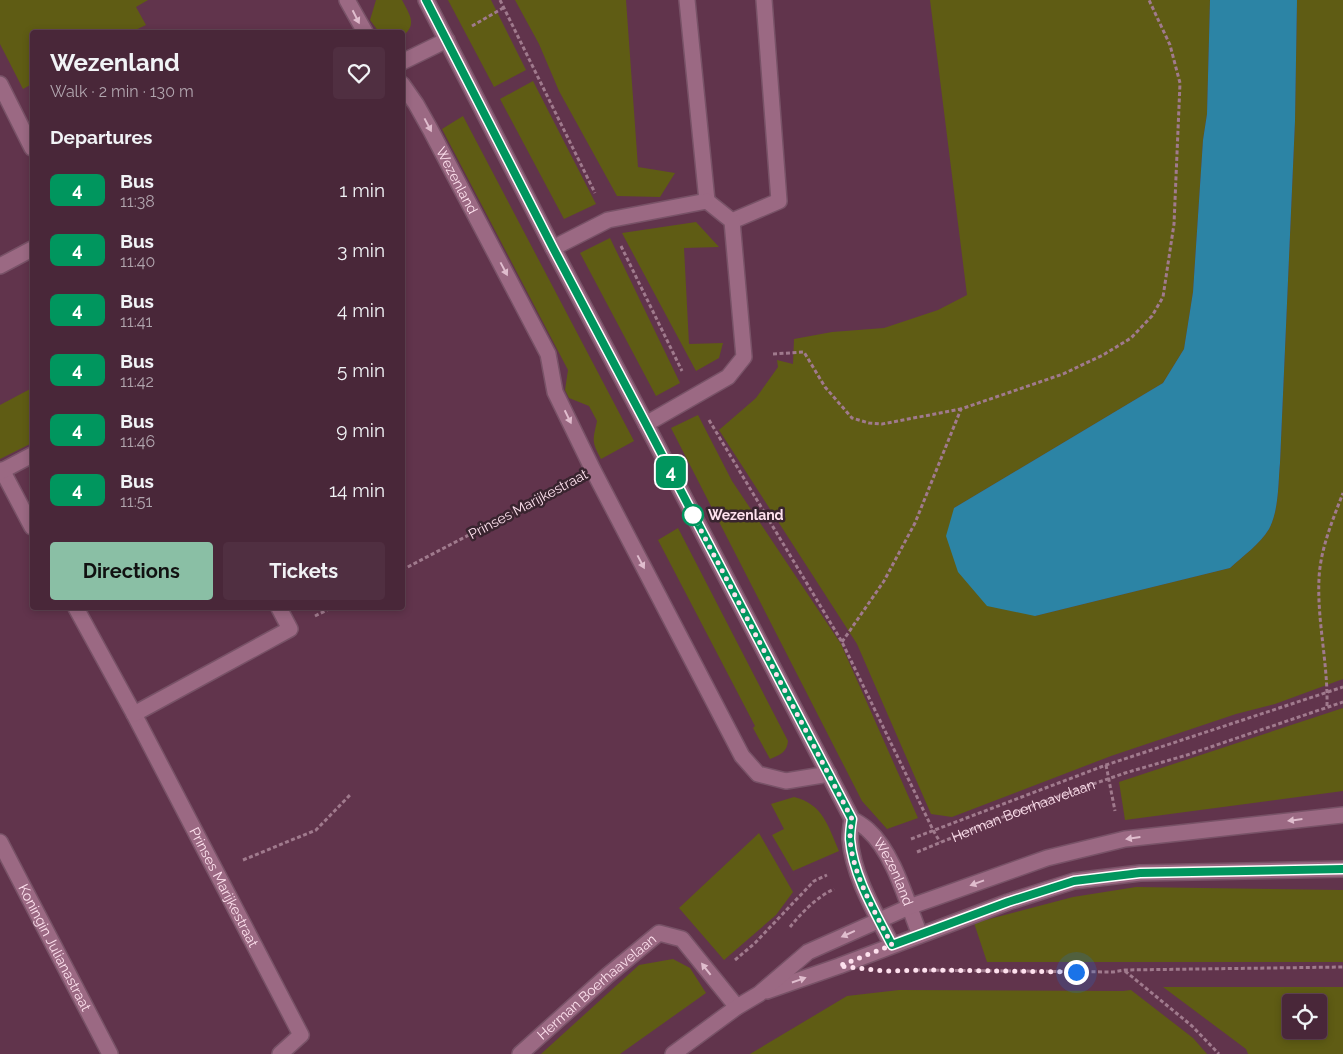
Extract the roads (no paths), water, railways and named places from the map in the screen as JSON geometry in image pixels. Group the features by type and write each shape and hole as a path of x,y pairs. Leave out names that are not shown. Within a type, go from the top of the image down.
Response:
{"street":[{"path":"347,0 364,30"},
{"name":"Wezenland","path":"426,0 553,248 852,819 868,830 884,849 892,863 920,935"},
{"path":"646,424 728,377 744,357 732,221 707,201 687,0"},
{"path":"732,221 779,201 764,0"},
{"path":"405,61 447,40"},
{"path":"0,84 30,144"},
{"name":"Wezenland","path":"405,88 430,129 548,354 555,392 593,470 742,756 758,774 786,781 829,774"},
{"path":"553,248 608,220 707,201"},
{"path":"0,266 30,250"},
{"path":"30,456 1,471 30,523"},
{"name":"Prinses Marijkestraat","path":"77,610 134,714 301,1035 280,1054"},
{"path":"134,714 290,629 280,610"},
{"path":"673,1054 758,994 808,952 909,907 1047,858 1125,839 1343,815"},
{"name":"Wezenland","path":"852,819 850,837 859,877 892,945"},
{"name":"Koningin Julianastraat","path":"0,842 110,1054"},
{"path":"758,994 839,966 1008,902 1074,881 1140,873 1343,869"},
{"name":"Herman Boerhaavelaan","path":"520,1054 608,975 659,933 682,938 737,1007"}],"water":[{"path":"1210,0 1297,0 1295,121 1280,463 1275,514 1269,529 1261,540 1230,568 1035,616 987,606 958,572 946,536 954,508 1163,383 1184,349 1193,292 1203,140 1207,114"}],"place":[{"name":"Wezenland","path":"693,515"}]}
